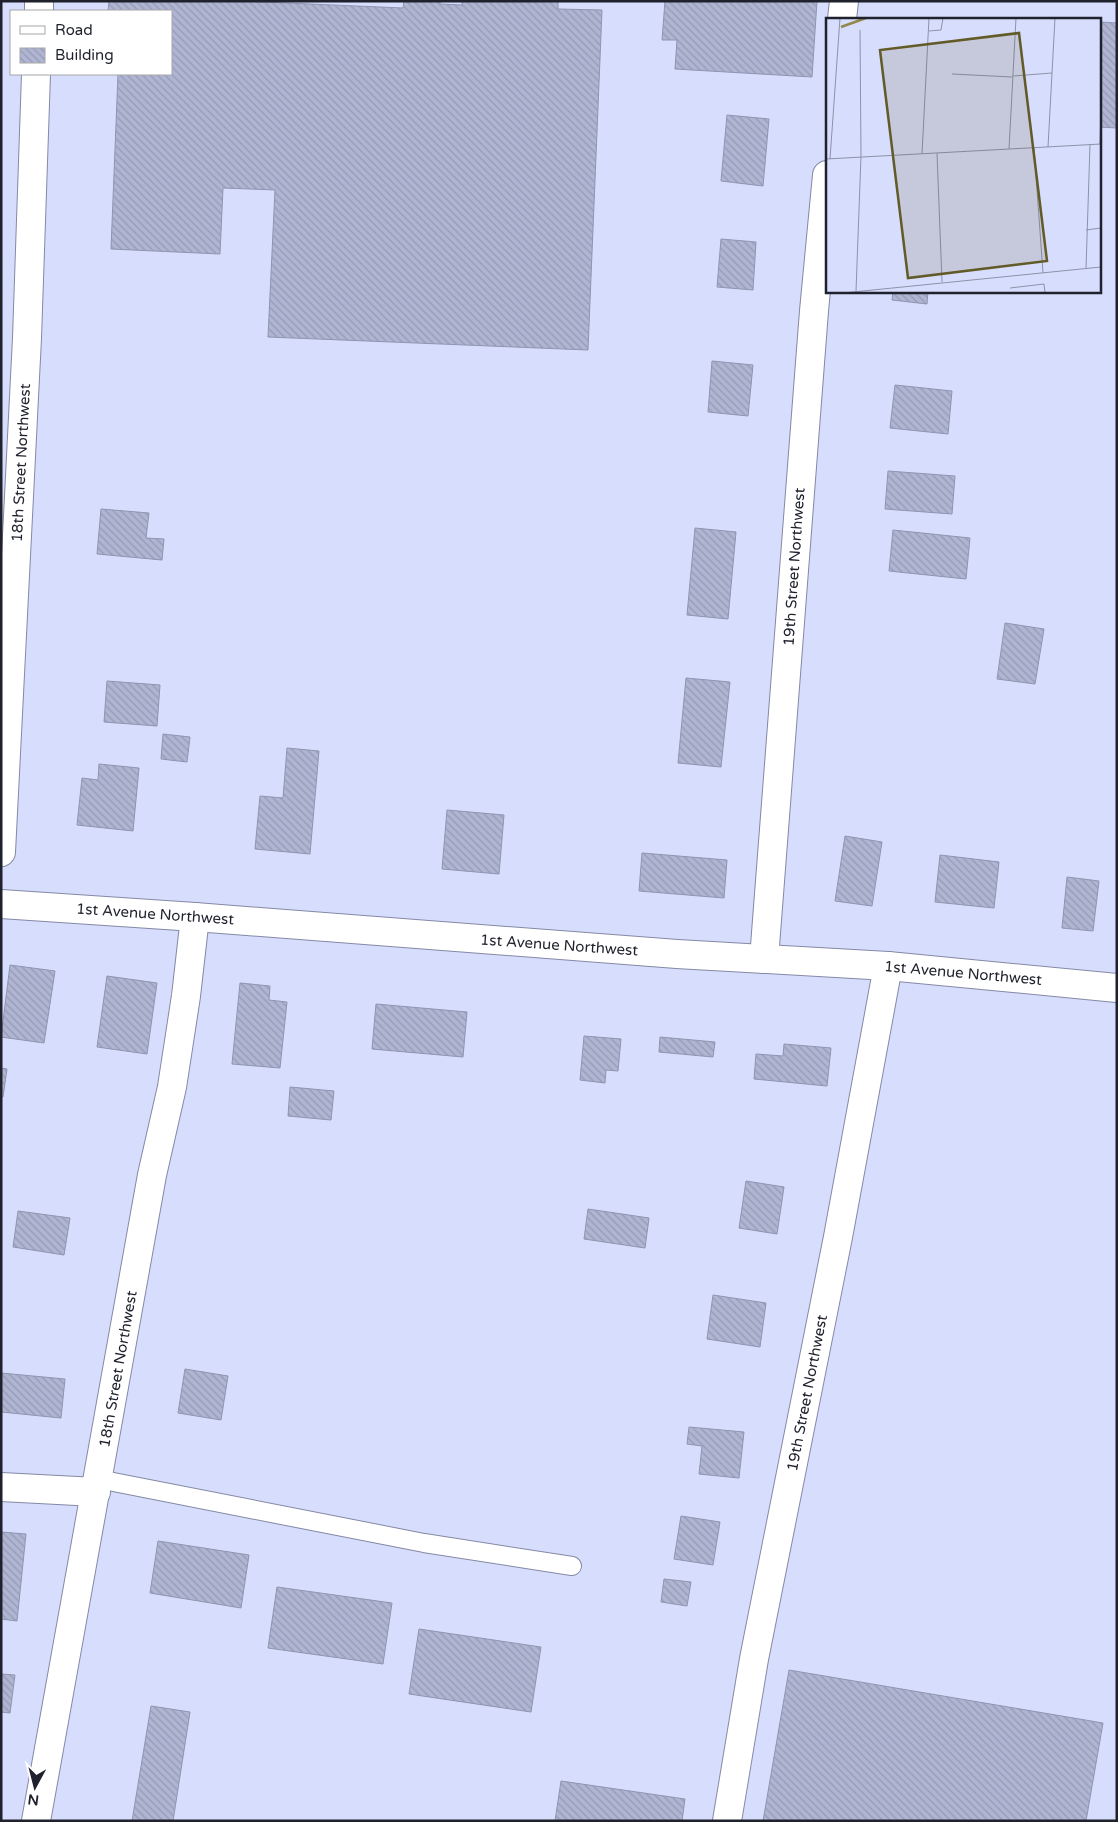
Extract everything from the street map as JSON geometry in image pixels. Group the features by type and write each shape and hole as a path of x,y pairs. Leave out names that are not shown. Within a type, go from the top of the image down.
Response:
{"street":[{"path":"842,18 844,1"},
{"name":"18th Street Northwest","path":"1,852 26,348 36,75"},
{"name":"19th Street Northwest","path":"764,959 813,321 826,185"},
{"name":"1st Avenue Northwest","path":"1,904 677,954 888,966 1117,988"},
{"name":"18th Street Northwest","path":"36,1821 152,1175 172,1087 186,996 195,917"},
{"name":"19th Street Northwest","path":"727,1821 754,1659 838,1237 888,966"},
{"path":"1,1487 97,1486"}],"lane":[{"path":"97,1486 424,1543 572,1566"}],"building":[{"path":"109,1 240,1 403,8 404,1 440,1 440,4 462,5 462,1 558,1 558,9 602,10 588,350 268,337 275,190 223,188 220,254 111,249 118,75 172,75 172,10 108,10"},
{"path":"665,1 817,1 812,77 675,69 677,40 662,40"},
{"path":"1100,22 1117,23 1117,128 1100,127"},
{"path":"727,115 769,119 763,186 721,181"},
{"path":"721,239 756,242 753,290 717,287"},
{"path":"893,292 928,292 927,304 892,300"},
{"path":"712,361 753,365 748,416 708,412"},
{"path":"895,385 952,391 948,434 890,428"},
{"path":"888,471 955,476 952,514 885,509"},
{"path":"101,509 149,513 146,538 164,539 162,560 97,554"},
{"path":"695,528 736,532 728,619 687,615"},
{"path":"893,530 970,538 966,579 889,571"},
{"path":"1005,623 1044,629 1035,684 997,679"},
{"path":"686,678 730,682 721,767 678,763"},
{"path":"107,681 160,685 157,726 104,722"},
{"path":"163,734 190,737 187,762 161,759"},
{"path":"287,748 319,751 310,854 255,849 260,796 283,798"},
{"path":"99,764 139,768 133,831 77,825 82,778 98,780"},
{"path":"447,810 504,815 499,874 442,869"},
{"path":"845,836 882,842 872,906 835,901"},
{"path":"642,853 727,860 724,898 639,891"},
{"path":"940,855 999,862 994,908 935,902"},
{"path":"1067,877 1099,881 1093,931 1062,928"},
{"path":"10,965 55,971 44,1043 1,1037"},
{"path":"107,976 157,983 147,1054 97,1047"},
{"path":"240,983 270,986 269,1000 287,1002 280,1068 232,1064"},
{"path":"376,1004 467,1012 463,1057 372,1049"},
{"path":"584,1036 621,1039 618,1071 606,1070 605,1083 580,1080"},
{"path":"660,1037 715,1042 713,1057 659,1052"},
{"path":"784,1044 831,1048 827,1086 754,1079 756,1054 783,1056"},
{"path":"1,1068 7,1069 3,1097 1,1097"},
{"path":"290,1087 334,1091 331,1120 288,1116"},
{"path":"746,1181 784,1187 777,1234 739,1228"},
{"path":"588,1209 649,1218 645,1248 584,1239"},
{"path":"18,1211 70,1218 64,1255 13,1247"},
{"path":"713,1295 766,1303 760,1347 707,1339"},
{"path":"185,1369 228,1376 221,1420 178,1413"},
{"path":"1,1373 65,1379 61,1418 1,1412"},
{"path":"689,1427 744,1432 739,1478 699,1474 702,1446 687,1444"},
{"path":"681,1516 720,1522 713,1565 674,1559"},
{"path":"1,1532 26,1534 17,1621 1,1619"},
{"path":"158,1541 249,1555 241,1608 150,1593"},
{"path":"664,1579 691,1582 687,1606 661,1602"},
{"path":"277,1587 392,1603 383,1664 268,1648"},
{"path":"419,1629 541,1647 531,1712 409,1694"},
{"path":"789,1670 1103,1723 1086,1821 763,1821"},
{"path":"1,1674 15,1675 10,1713 1,1712"},
{"path":"151,1706 190,1712 173,1821 132,1821"},
{"path":"561,1781 685,1799 682,1821 555,1821"}]}
